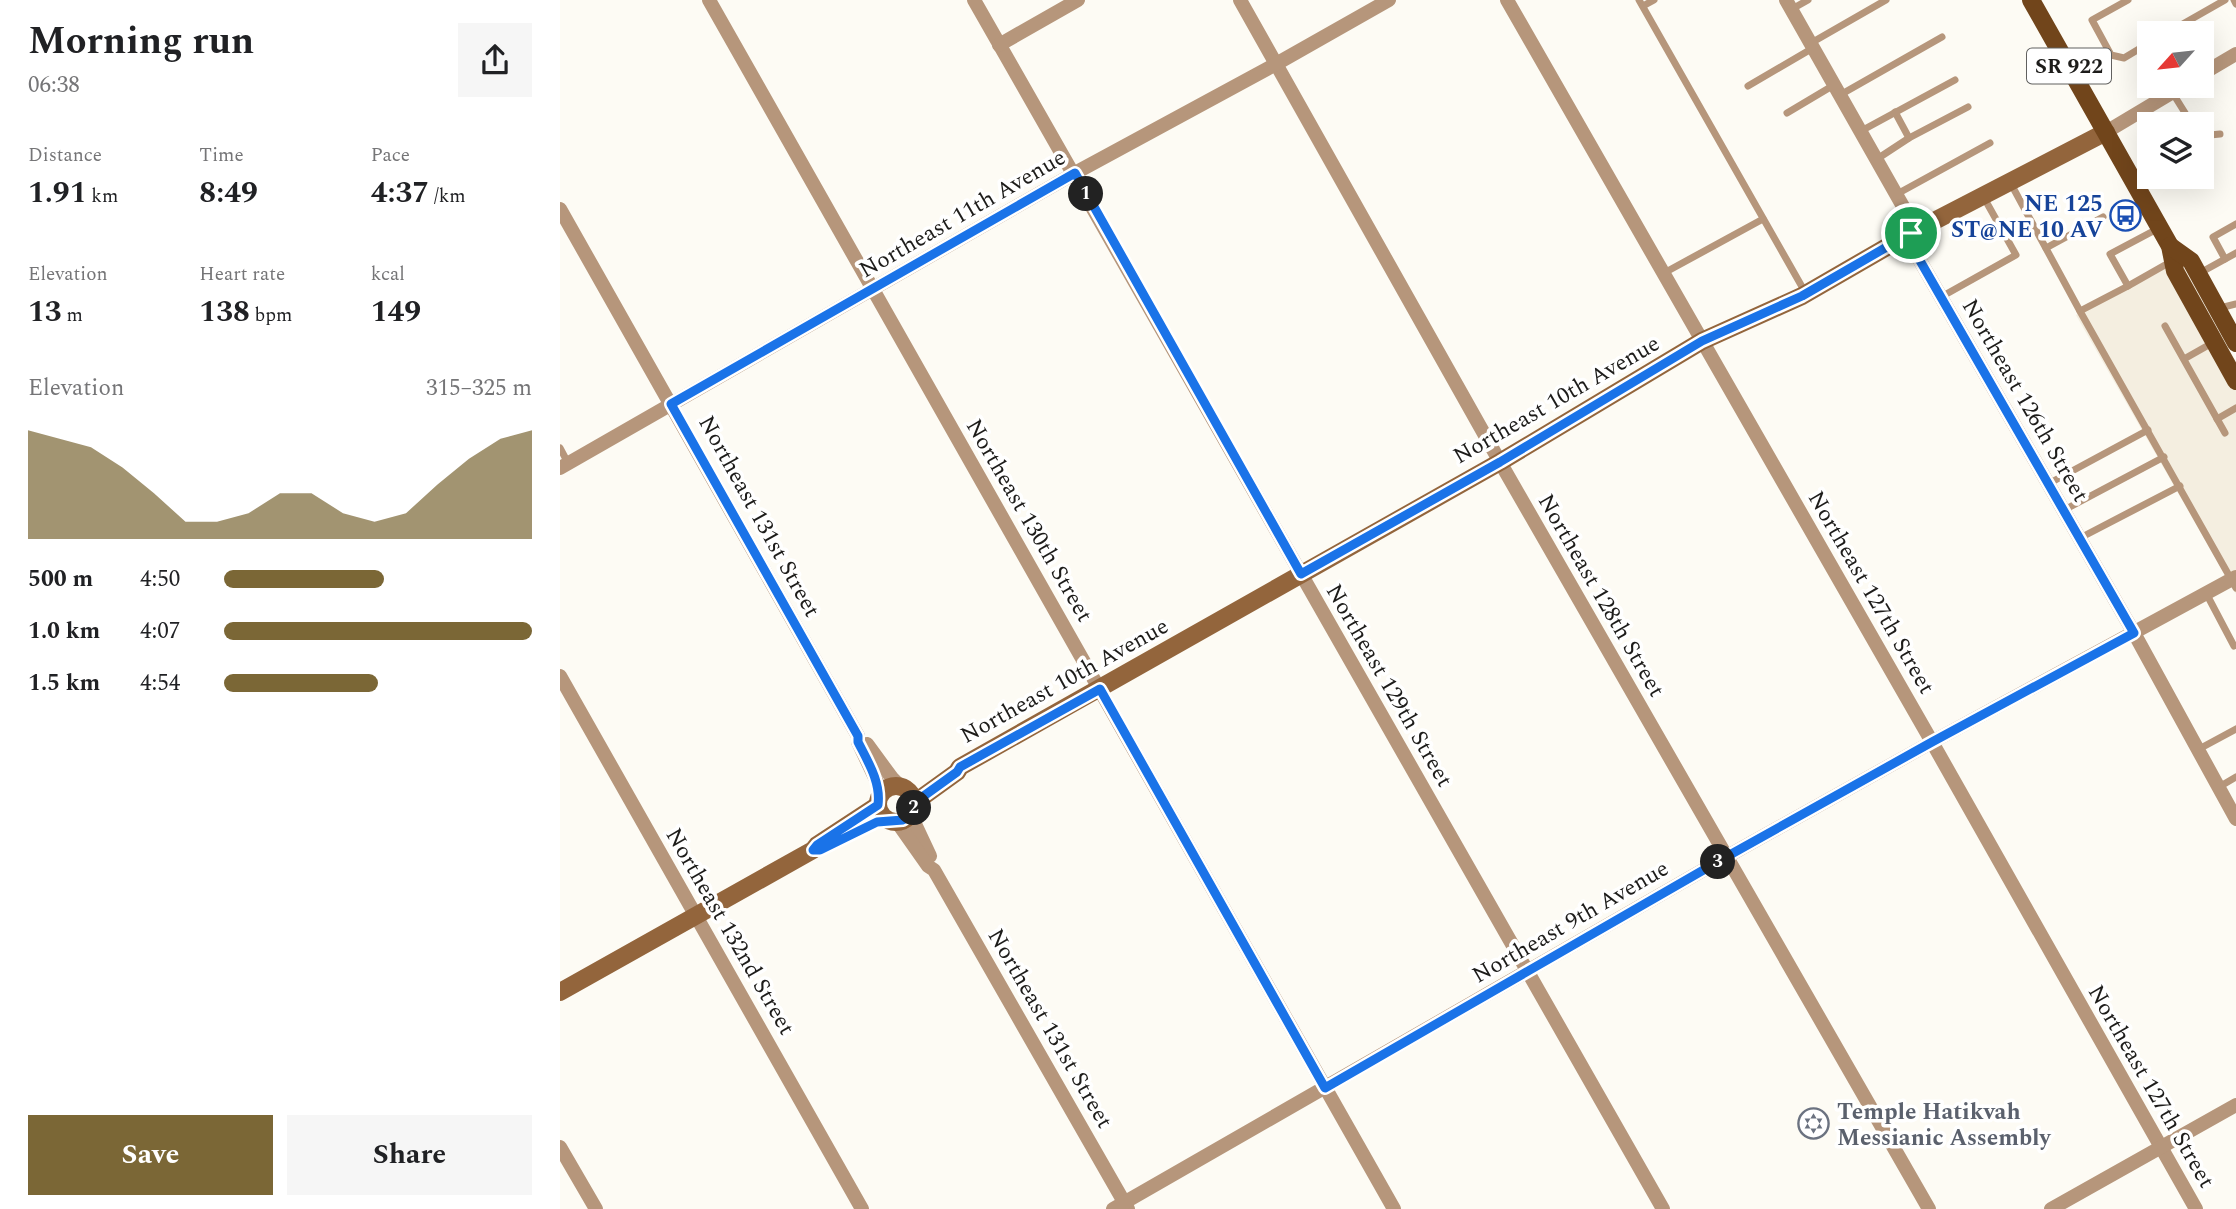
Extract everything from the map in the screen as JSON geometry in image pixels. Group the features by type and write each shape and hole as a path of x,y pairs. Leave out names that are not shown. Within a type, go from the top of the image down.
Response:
{"main road":[{"name":"SR 922","path":"2031,0 2160,227 2175,271 2236,381"},
{"name":"SR 922","path":"2171,254 2191,261 2236,343"}],"street":[{"name":"Northeast 130th Street","path":"709,0 1394,1209"},
{"name":"Northeast 129th Street","path":"974,0 1663,1209"},
{"path":"999,45 1079,0"},
{"name":"Northeast 128th Street","path":"1240,0 1500,462 1929,1209"},
{"name":"Northeast 11th Avenue","path":"564,466 1075,173 1389,0"},
{"name":"Northeast 127th Street","path":"1507,0 2196,1209"},
{"name":"Northeast 126th Street","path":"1788,5 1909,217 1915,252 2134,633 2236,819"},
{"path":"2214,67 2236,54"},
{"name":"Northeast 10th Avenue","path":"908,797 957,772 960,767 1500,462 1702,341 1806,294 1911,233 2106,132 2162,98"},
{"name":"Northeast 131st Street","path":"560,209 858,736 908,797 915,824 934,862 934,870"},
{"name":"Northeast 9th Avenue","path":"1122,1207 1726,857 2206,593 2234,581"},
{"name":"Northeast 132nd Street","path":"560,676 862,1209"},
{"name":"Northeast 131st Street","path":"858,736 858,742 878,784 879,800"},
{"path":"560,992 813,850 879,800 888,788 908,797 908,818 877,822 820,850 813,850"},
{"path":"879,800 881,813 893,821"},
{"name":"Northeast 131st Street","path":"893,821 934,870 1122,1207"},
{"path":"2057,1208 2236,1105"},
{"path":"560,1147 596,1209"}],"lane":[{"path":"1654,0 1641,3 1806,294"},
{"path":"1788,5 1808,0"},
{"path":"1748,86 1886,0"},
{"path":"2126,0 2092,20 2111,55 2124,58 2137,50"},
{"path":"2188,21 2225,0"},
{"path":"1787,113 1942,37"},
{"path":"1860,132 1955,80"},
{"path":"1877,160 1909,138 1968,107"},
{"path":"1895,113 1909,138"},
{"path":"2214,135 2220,134"},
{"path":"1896,195 1990,144"},
{"path":"2010,181 2080,311 2234,581"},
{"path":"1941,297 2016,255 1982,195"},
{"path":"2046,248 2103,217"},
{"path":"1663,273 1763,219"},
{"path":"2225,259 2213,237 2236,225"},
{"path":"2128,286 2110,254 2160,227"},
{"path":"2198,274 2236,253"},
{"path":"2080,311 2128,286 2171,254"},
{"path":"2217,309 2236,304"},
{"path":"2165,326 2225,433"},
{"path":"2184,359 2214,342"},
{"path":"2217,419 2236,408"},
{"path":"2048,484 2148,430"},
{"path":"560,448 564,466"},
{"path":"2064,510 2164,457"},
{"path":"2080,538 2180,486"},
{"path":"2206,593 2234,646"},
{"path":"2198,750 2236,729"},
{"path":"2218,787 2236,777"}],"shaded area":[{"path":"2180,260 2236,362 2236,594 2076,315"}],"place":[{"name":"NE 125 ST@NE 10 AV","path":"2126,216"},
{"name":"Temple Hatikvah Messianic Assembly","path":"1814,1124"}],"route":[{"path":"1075,173 1301,574 1500,462 1702,341 1802,296 1911,233 1915,252 2134,633 1726,857 1325,1088 1100,689 960,767 914,803 914,809 908,818 897,822 877,822 820,850 813,850 878,805 878,784 858,742 858,736 671,404 1075,173"}]}
